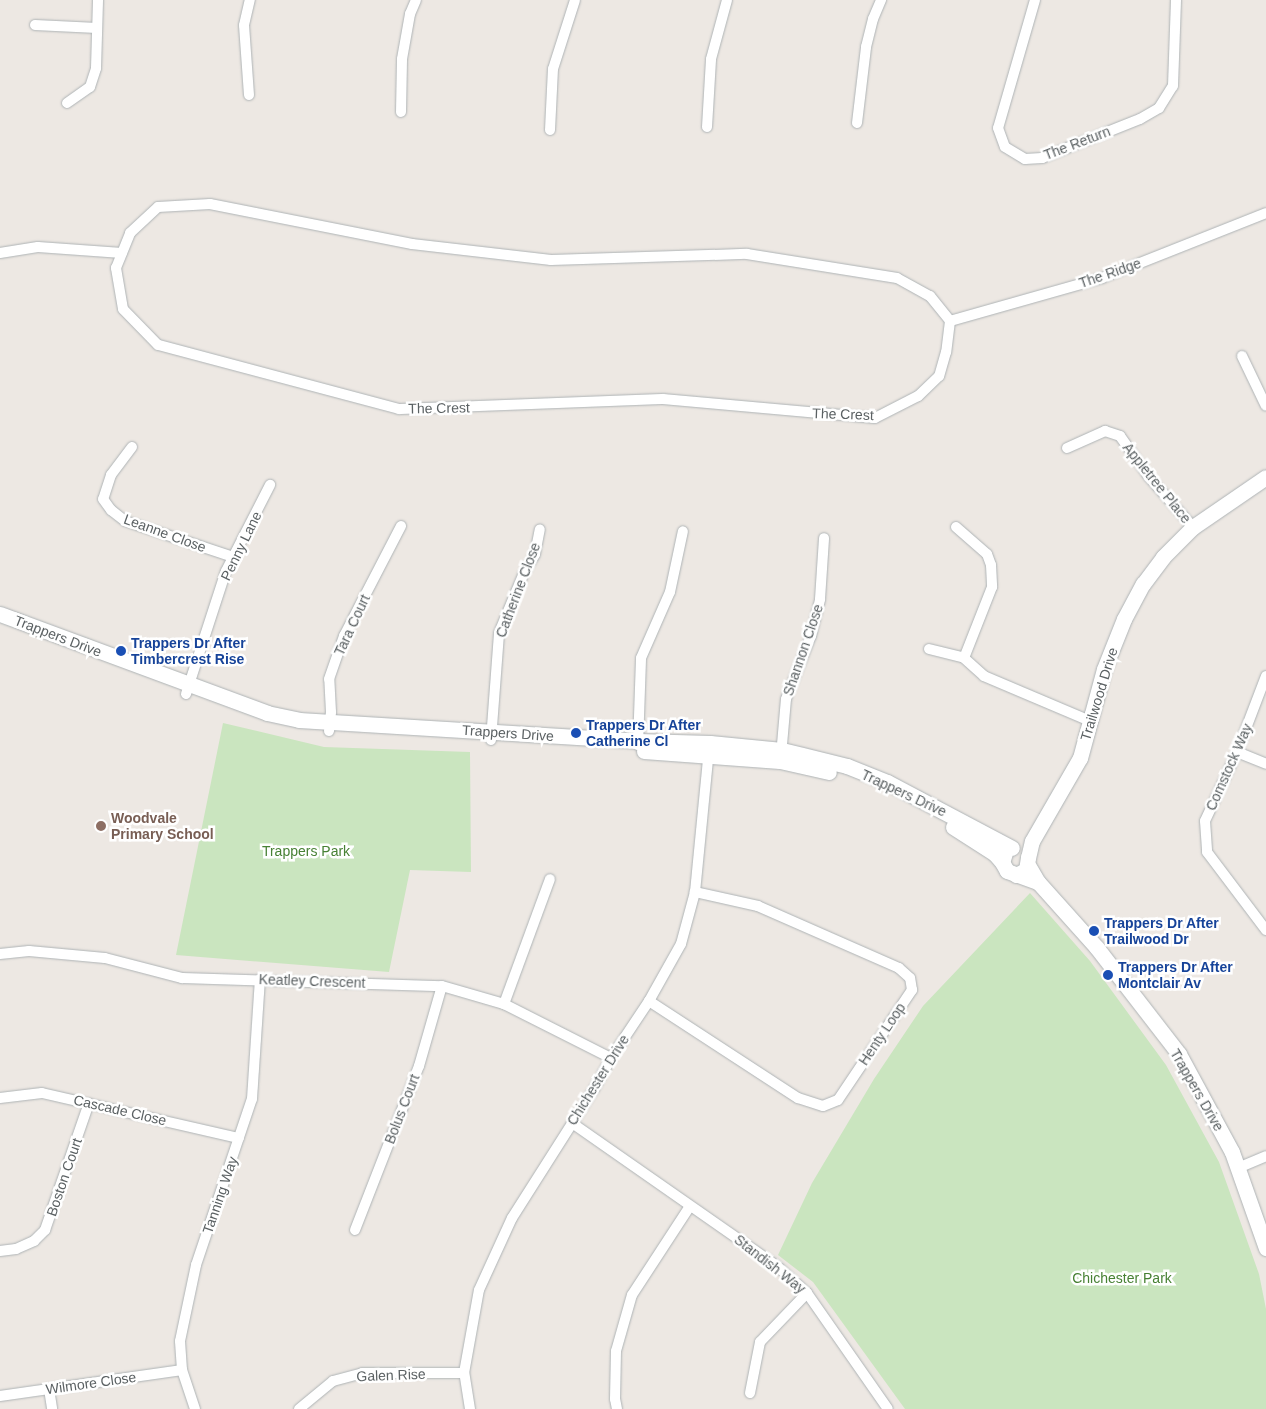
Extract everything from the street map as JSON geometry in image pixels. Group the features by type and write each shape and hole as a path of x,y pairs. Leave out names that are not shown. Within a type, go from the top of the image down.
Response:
{"main road":[{"name":"Trailwood Drive","path":"1022,855 1080,758 1104,669 1124,619 1143,584 1163,557 1193,527 1266,477"},
{"name":"Trappers Drive","path":"0,614 267,722 781,755 847,766 887,782 1022,855 1038,882 1097,948 1179,1054 1232,1152 1266,1248"},
{"name":"Trappers Drive","path":"0,624 187,690"},
{"name":"Trappers Drive","path":"781,755 883,790 939,818 995,854 1002,862"},
{"path":"1016,875 1026,870 1022,855 1007,851 1002,862 1007,871 1016,875 1038,882"}],"street":[{"path":"67,103 90,87 96,68 98,0"},
{"path":"249,95 244,25 250,0"},
{"path":"401,112 402,59 410,14 416,0"},
{"path":"550,130 553,69 575,0"},
{"path":"707,127 711,59 727,0"},
{"path":"857,123 866,47 873,19 881,0"},
{"name":"The Return","path":"1035,0 998,128 1005,147 1025,159 1042,158 1140,119 1159,108 1173,86 1176,0"},
{"path":"35,25 97,28"},
{"name":"The Crest","path":"210,204 412,244 551,260 747,254 889,276 897,278 930,296 950,321 946,352 939,376 918,396 875,418 663,399 399,409 158,345 123,309 116,268 130,233 158,207 210,204"},
{"name":"The Ridge","path":"950,321 1102,278 1266,213"},
{"path":"0,253 38,248 122,254"},
{"path":"1242,356 1266,406"},
{"name":"Appletree Place","path":"1067,448 1105,431 1120,436 1149,477 1193,527"},
{"name":"Leanne Close","path":"132,447 111,476 103,499 110,510 125,521 233,557"},
{"name":"Penny Lane","path":"187,690 226,571 270,485"},
{"name":"Tara Court","path":"329,727 329,679 344,636 401,526"},
{"path":"956,527 987,554 991,565 992,587 964,658"},
{"name":"Catherine Close","path":"491,736 499,633 523,575 535,554 540,529"},
{"path":"638,746 641,658 670,592 683,532"},
{"name":"Shannon Close","path":"781,755 786,699 811,636 820,599 824,538"},
{"path":"929,648 964,658 984,676 1090,721"},
{"name":"Comstock Way","path":"1266,676 1237,752 1205,821 1208,852 1266,930"},
{"name":"Chichester Drive","path":"470,1409 464,1373 479,1290 512,1218 611,1058 649,1001 680,944 695,892 709,750"},
{"path":"1237,752 1266,764"},
{"path":"504,1004 550,880"},
{"name":"Henty Loop","path":"649,1001 798,1098 823,1106 838,1100 912,990 910,978 899,968 758,906 695,892"},
{"name":"Keatley Crescent","path":"0,954 29,951 105,958 182,978 442,986 504,1004 611,1058"},
{"name":"Tanning Way","path":"195,1409 182,1370 180,1341 196,1265 252,1099 260,979"},
{"name":"Bolus Court","path":"355,1230 419,1066 442,986"},
{"name":"Cascade Close","path":"0,1098 42,1093 239,1138"},
{"name":"Boston Court","path":"0,1252 16,1249 34,1241 46,1230 89,1103"},
{"name":"Standish Way","path":"572,1122 777,1266 807,1293 888,1409"},
{"path":"1238,1168 1266,1156"},
{"path":"617,1409 615,1399 616,1351 632,1295 690,1206"},
{"path":"750,1393 760,1342 807,1293"},
{"name":"Wilmore Close","path":"0,1396 182,1370"},
{"name":"Galen Rise","path":"299,1409 333,1381 362,1373 464,1373"},
{"path":"49,1389 52,1409"}],"green space":[{"name":"Trappers Park","path":"223,723 324,747 470,752 471,872 410,870 389,972 176,955"},
{"name":"Chichester Park","path":"1030,893 1090,961 1166,1065 1219,1162 1259,1274 1266,1309 1266,1409 905,1409 813,1282 778,1255 812,1183 874,1079 923,1006"}],"place":[{"name":"Trappers Dr After Timbercrest Rise","path":"121,651"},
{"name":"Trappers Dr After Catherine Cl","path":"576,733"},
{"name":"Woodvale Primary School","path":"101,826"},
{"name":"Trappers Dr After Trailwood Dr","path":"1094,931"},
{"name":"Trappers Dr After Montclair Av","path":"1108,975"}]}
